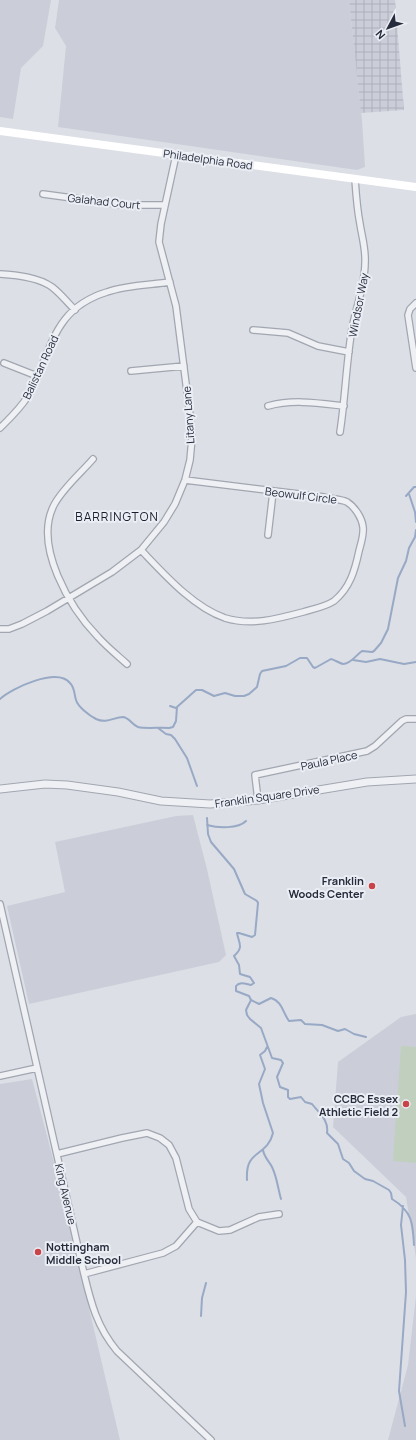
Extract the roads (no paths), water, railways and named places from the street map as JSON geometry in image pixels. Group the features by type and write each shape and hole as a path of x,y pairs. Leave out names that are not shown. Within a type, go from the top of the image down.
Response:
{"main road":[{"name":"Philadelphia Road","path":"0,131 416,187"}],"street":[{"name":"Litany Lane","path":"0,629 8,629 22,624 69,599 141,550 164,522 175,504 185,480 190,460 192,438 190,415 176,306 159,242 161,224 176,155"},
{"name":"Windsor Way","path":"340,432 353,320 365,277 366,263 355,179"},
{"name":"Galahad Court","path":"43,194 124,205 165,205"},
{"path":"0,274 22,277 44,283 56,290 75,310"},
{"name":"Balistan Road","path":"0,428 22,405 37,376 54,334 63,321 75,310 91,299 107,292 170,282"},
{"path":"416,303 410,309 408,315 416,368"},
{"path":"252,330 288,333 318,346 349,352"},
{"path":"4,363 37,376"},
{"path":"131,371 184,366"},
{"path":"268,406 278,403 296,402 344,406"},
{"path":"93,459 62,494 54,506 50,518 48,538 52,558 69,599 97,637 127,664"},
{"name":"Beowulf Circle","path":"141,550 179,588 200,604 224,617 239,621 268,620 324,606 333,601 345,589 354,572 363,536 363,526 360,516 354,507 346,502 324,497 273,492 185,480"},
{"path":"268,535 273,492"},
{"name":"Paula Place","path":"258,800 255,776 372,750 402,721 406,719 416,720"},
{"name":"Franklin Square Drive","path":"0,789 45,784 67,785 97,788 161,801 217,804 258,800 367,782 416,779"},
{"name":"King Avenue","path":"0,904 84,1274 98,1321 111,1344 130,1365 211,1440"},
{"path":"0,1076 37,1068"},
{"path":"57,1154 147,1133 160,1138 169,1145 176,1158 189,1209 197,1222 219,1231 230,1230 259,1217 279,1214"},
{"path":"84,1274 163,1253 176,1246 197,1222"}],"waterway":[{"path":"406,496 414,487 416,487"},
{"path":"409,494 415,512 416,522"},
{"path":"0,699 6,694 24,685 45,678 55,677 64,679 70,683 73,687 79,706 96,719 107,721 123,717 138,727 169,728 173,727 176,721 177,707 196,690 202,690 214,696 225,693 235,696 244,696 249,694 257,687 262,671 286,666 300,658 307,658 315,668 331,659 342,664 346,664 362,651 374,651 381,643 388,629 398,578 406,561 416,530"},
{"path":"353,660 366,662 380,659 404,664 416,662"},
{"path":"170,706 176,708"},
{"path":"158,728 175,739 187,758 197,786"},
{"path":"207,818 208,834 211,842 234,869 245,894 258,903 255,935 252,937 237,933 240,948 234,956 239,965 240,974 250,977 254,983 251,985 243,983 238,984 236,986 236,991 249,996 251,1000 259,1004 271,998 275,1000 280,1004 289,1021 301,1020 305,1024 322,1025 338,1031 345,1029 354,1034 366,1037"},
{"path":"207,825 217,827 233,827 246,821"},
{"path":"251,1000 246,1010 247,1015 261,1028 272,1058 281,1060 283,1063 277,1077 280,1087 288,1090 288,1097 290,1099 301,1097 305,1102 312,1104 325,1120 327,1133 338,1144 343,1159 349,1163 354,1171 365,1179 373,1181 389,1190 392,1199 404,1208 410,1218 413,1230 414,1245"},
{"path":"247,1180 249,1163 266,1146 273,1133 263,1103 259,1084 265,1069 260,1055 267,1047"},
{"path":"263,1150 264,1155 274,1171 281,1199"},
{"path":"403,1206 401,1225 405,1260 406,1292 399,1391 405,1426"},
{"path":"201,1316 202,1298 206,1283"}],"place":[{"name":"Franklin Woods Center","path":"372,886"},
{"name":"CCBC Essex Athletic Field 2","path":"406,1104"},
{"name":"Nottingham Middle School","path":"38,1252"}],"district":[{"name":"BARRINGTON","path":"117,516"}]}
